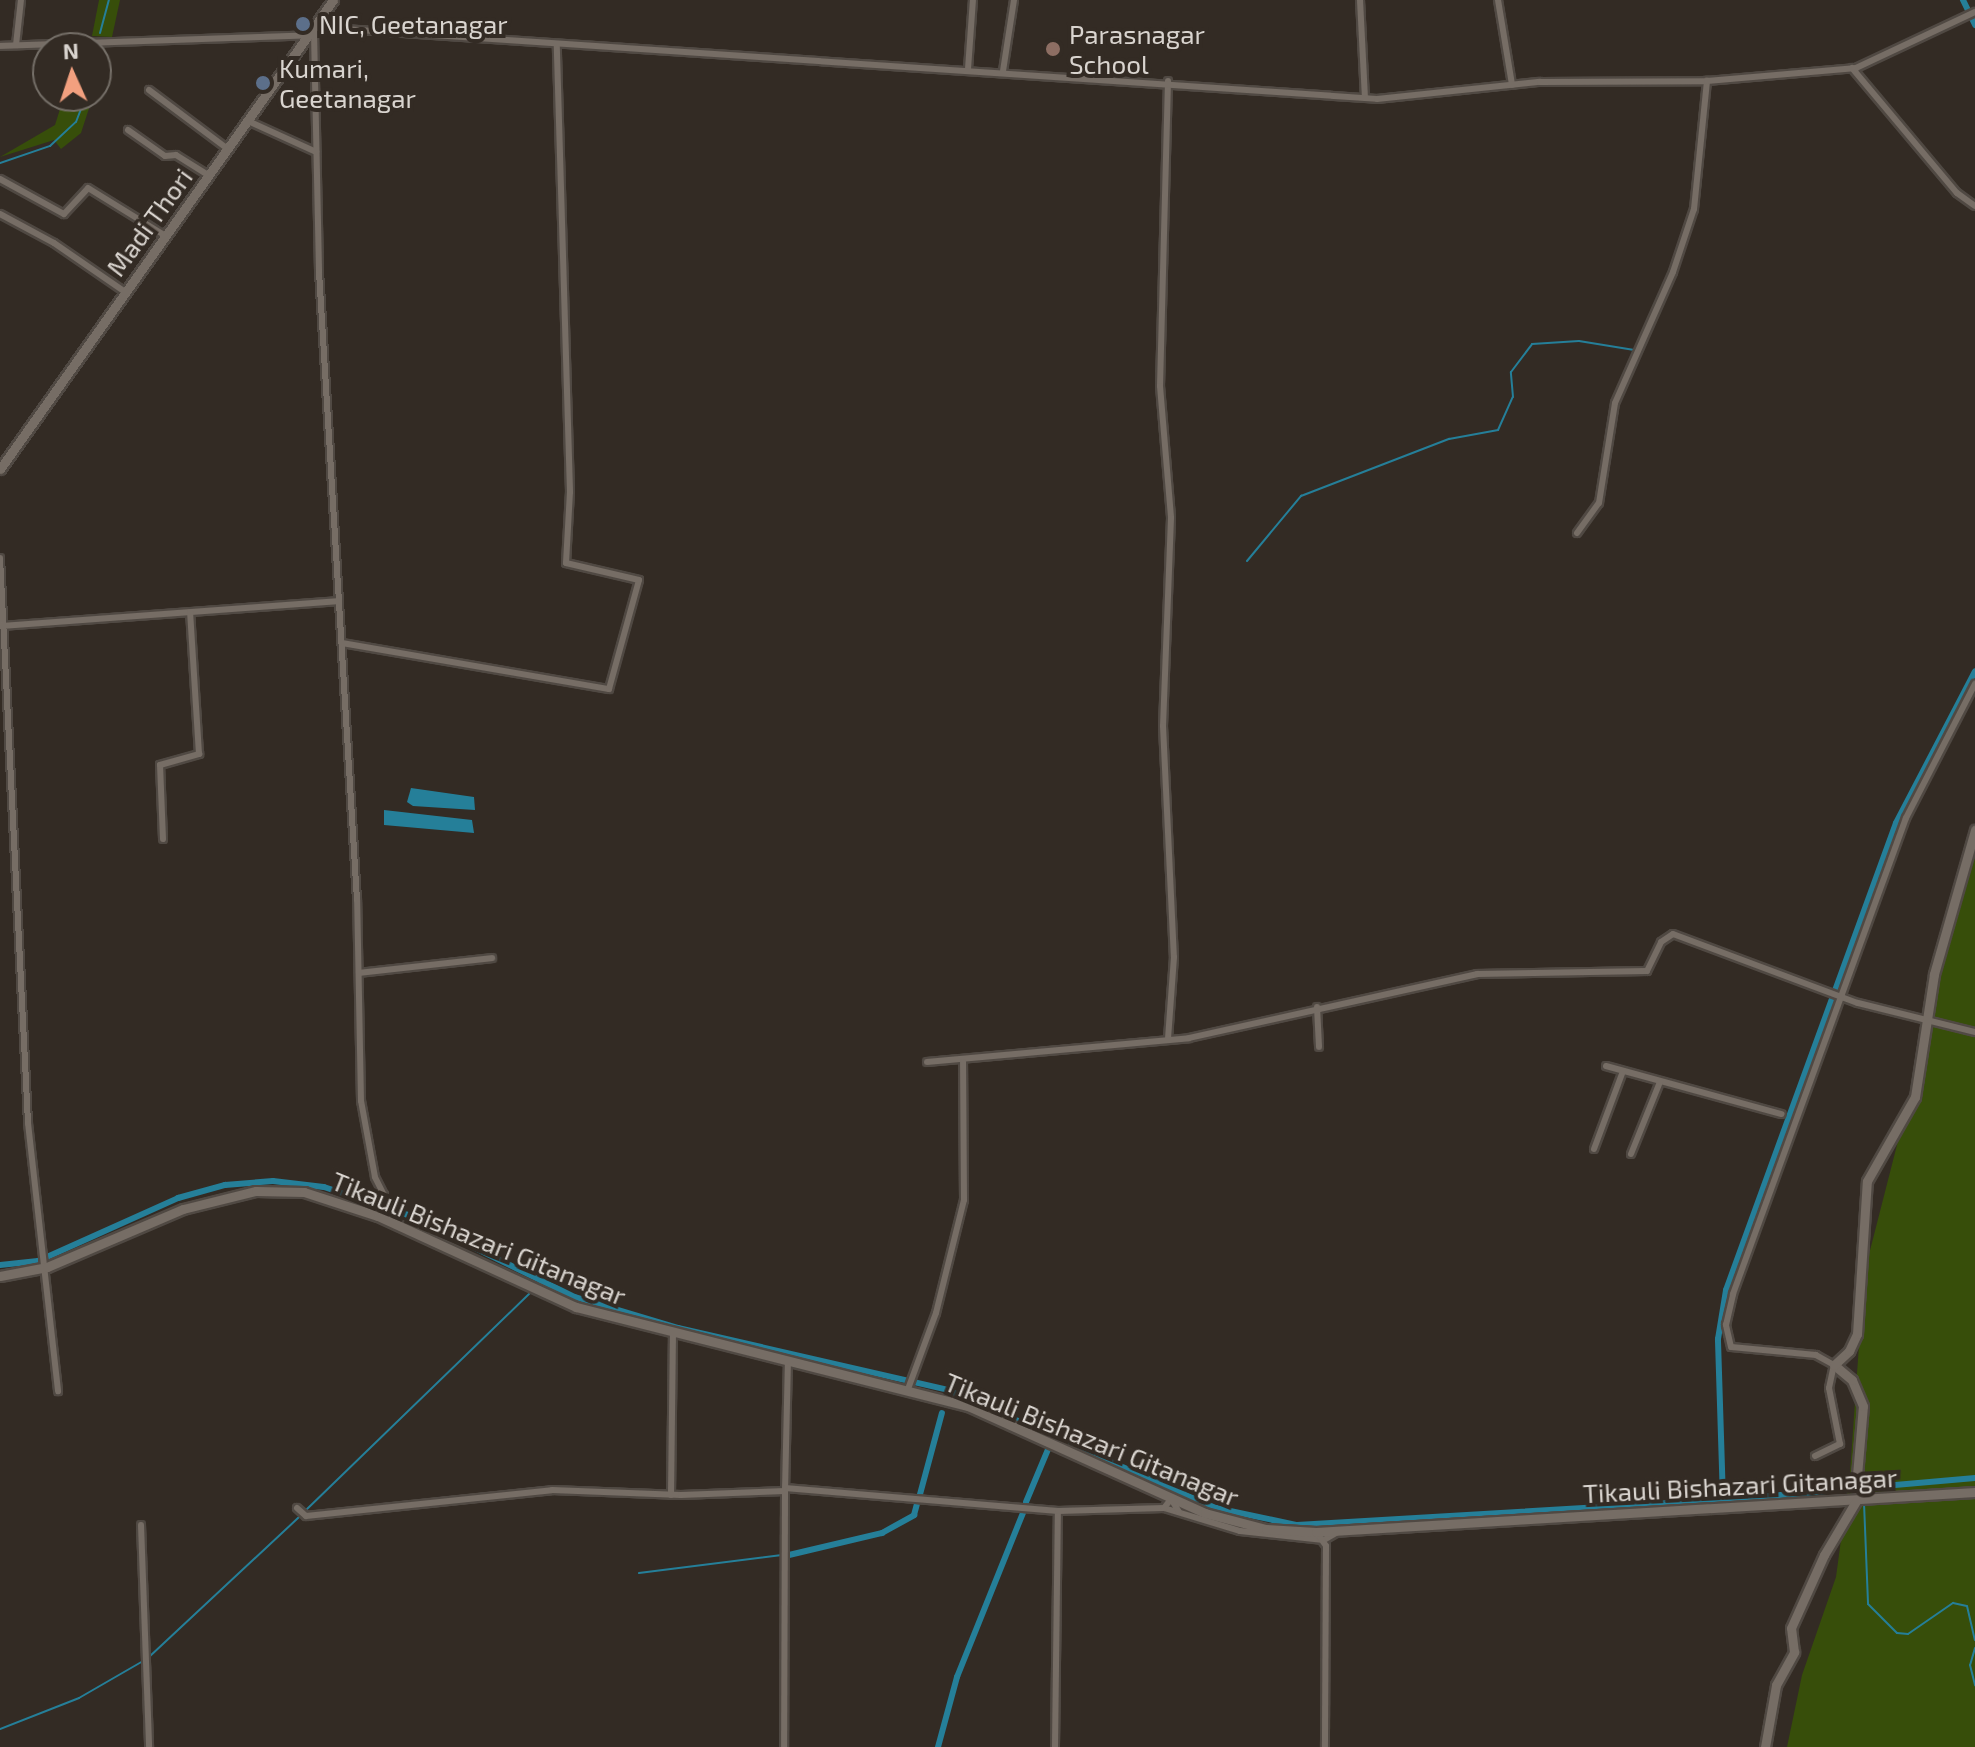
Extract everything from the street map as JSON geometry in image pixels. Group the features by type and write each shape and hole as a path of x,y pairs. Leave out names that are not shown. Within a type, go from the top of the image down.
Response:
{"street":[{"path":"16,45 21,0"},
{"name":"Madi Thori","path":"0,469 333,0"},
{"path":"968,69 973,0"},
{"path":"1003,71 1014,0"},
{"path":"1360,0 1365,98"},
{"path":"1498,0 1512,85"},
{"path":"0,46 312,31 1168,81 1365,98 1512,85 1707,81 1852,68 1974,12"},
{"path":"312,31 337,601 342,643 359,973 361,1101 375,1177 384,1195 379,1212"},
{"path":"342,643 609,689 639,580 566,563 570,492 557,45"},
{"path":"1852,68 1957,193 1975,206"},
{"path":"1168,81 1160,386 1171,530 1163,726 1174,957 1168,1038"},
{"path":"1577,533 1599,503 1615,403 1673,272 1694,209 1707,81"},
{"path":"149,90 228,149"},
{"path":"248,121 316,152"},
{"path":"128,130 169,158 176,155 209,176"},
{"path":"0,179 64,214 88,188 164,235"},
{"path":"0,214 54,243 125,292"},
{"path":"0,558 28,1123 46,1253 58,1391"},
{"path":"2,626 337,601"},
{"path":"163,839 160,765 199,754 190,612"},
{"path":"1765,1747 1776,1685 1794,1652 1791,1628 1824,1555 1856,1501 1863,1406 1852,1380 1834,1365 1816,1355 1731,1347 1726,1325 1839,996 1906,818 1975,684"},
{"path":"1815,1456 1840,1444 1829,1388 1834,1365 1849,1351 1857,1334 1867,1181 1915,1097 1930,1022 1934,974 1975,830"},
{"path":"927,1062 963,1062 1189,1038 1317,1007 1477,974 1647,971 1661,942 1673,934 1839,996 1975,1032"},
{"path":"359,973 492,958"},
{"path":"1317,1007 1319,1047"},
{"path":"909,1386 936,1313 964,1200 963,1062"},
{"path":"1606,1066 1782,1114"},
{"path":"1594,1149 1623,1071"},
{"path":"1631,1154 1660,1082"},
{"name":"Tikauli Bishazari Gitanagar","path":"0,1276 47,1266 183,1209 256,1191 304,1192 379,1212 576,1307 788,1363 909,1386 968,1406 1171,1499 1231,1522 1316,1532 1975,1492"},
{"path":"671,1495 673,1334"},
{"path":"784,1747 788,1363"},
{"path":"297,1508 306,1516 525,1492 671,1495 785,1490 938,1505 1058,1511 1164,1508 1240,1531 1324,1540 1340,1531"},
{"path":"1164,1508 1171,1499 1179,1512"},
{"path":"1055,1747 1058,1511"},
{"path":"141,1525 149,1747"},
{"path":"1316,1532 1324,1540 1325,1747"}],"green space":[{"path":"99,0 120,0 112,37 112,32 93,32"},
{"path":"59,112 88,112 81,133 61,149 54,140 0,157 55,125"},
{"path":"1975,840 1975,1747 1787,1747 1802,1675 1836,1577 1850,1473 1864,1274"}],"water":[{"path":"411,788 474,797 475,810 413,806 407,802"},
{"path":"384,810 472,820 474,833 384,825"}],"waterway":[{"path":"100,32 109,0"},
{"path":"1963,0 1975,25"},
{"path":"0,163 50,146 76,122 80,112"},
{"path":"1247,561 1301,496 1449,439 1498,430 1513,397 1511,372 1532,344 1579,341 1634,350"},
{"path":"1723,1500 1718,1339 1726,1290 1896,823 1975,671"},
{"path":"0,1265 38,1261 178,1198 225,1185 273,1181 324,1187 408,1215 575,1297 678,1328 948,1390 1216,1508 1297,1525 1723,1500 1975,1478"},
{"path":"536,1286 542,1281"},
{"path":"305,1511 533,1290"},
{"path":"919,1498 942,1413"},
{"path":"1054,1439 1057,1435"},
{"path":"1026,1502 1049,1447"},
{"path":"1864,1503 1868,1604 1897,1633 1908,1634 1953,1603 1967,1606 1975,1640"},
{"path":"789,1555 882,1533 914,1515 917,1504"},
{"path":"938,1747 957,1677 1023,1513"},
{"path":"149,1657 300,1516"},
{"path":"639,1573 782,1555"},
{"path":"1975,1648 1970,1665 1975,1685"},
{"path":"0,1729 79,1698 143,1661"}],"place":[{"name":"NIC, Geetanagar","path":"303,24"},
{"name":"Parasnagar School","path":"1053,49"},
{"name":"Kumari, Geetanagar","path":"263,83"}]}
